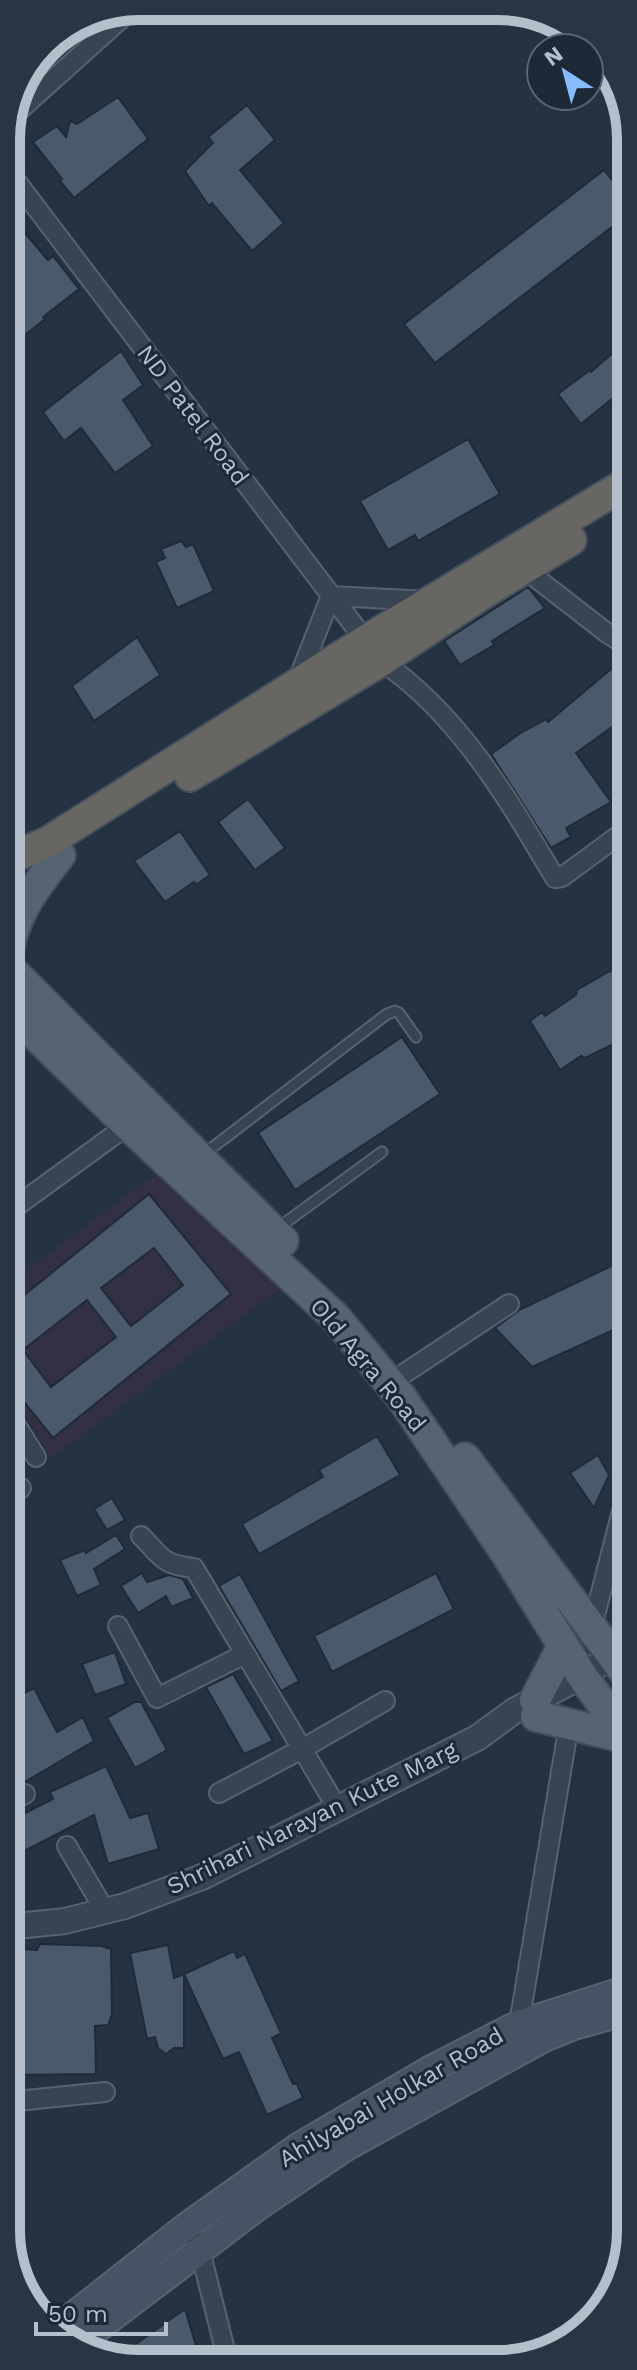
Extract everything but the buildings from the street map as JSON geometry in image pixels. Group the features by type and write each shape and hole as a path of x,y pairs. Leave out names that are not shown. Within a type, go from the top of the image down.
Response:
{"highway":[{"path":"20,857 54,849 373,651 487,591 516,562 617,490"},
{"path":"20,871 296,684 373,651 433,601 617,510"},
{"path":"20,848 54,849"}],"main road":[{"path":"20,913 54,849"},
{"name":"Old Agra Road","path":"20,980 190,1166 336,1318 401,1397 508,1556 586,1683 617,1725"},
{"name":"Old Agra Road","path":"20,1020 128,1125 190,1166 273,1231 377,1334 617,1660"},
{"path":"563,1646 536,1708 569,1724 617,1737"},
{"name":"Ahilyabai Holkar Road","path":"64,2323 187,2226 298,2147 433,2068 519,2024 617,1992"},
{"name":"Ahilyabai Holkar Road","path":"86,2337 260,2205 359,2140 544,2038 617,2014"}],"street":[{"path":"25,105 117,22"},
{"name":"ND Patel Road","path":"20,186 373,651 415,686 491,773 555,878 562,877 617,837"},
{"path":"516,562 617,638"},
{"path":"296,684 331,596 433,601"},
{"path":"20,1204 128,1125"},
{"path":"405,1373 509,1304"},
{"path":"20,1432 36,1457"},
{"path":"563,1646 592,1627 617,1530"},
{"path":"141,1536 162,1560 175,1566 194,1568 338,1809"},
{"path":"118,1626 157,1698 245,1654"},
{"name":"Shrihari Narayan Kute Marg","path":"20,1926 65,1921 125,1906 202,1877 477,1738 514,1711 536,1708 617,1669"},
{"path":"219,1793 385,1701"},
{"path":"519,2024 569,1724"},
{"path":"20,1797 25,1794"},
{"path":"67,1846 105,1911"},
{"path":"20,2101 105,2092"},
{"path":"187,2226 200,2250 225,2350"}],"lane":[{"path":"190,1166 387,1014 399,1013 416,1037"},
{"path":"273,1231 382,1152"}],"shaded area":[{"path":"154,1174 281,1288 51,1459 20,1407 20,1275"}]}
